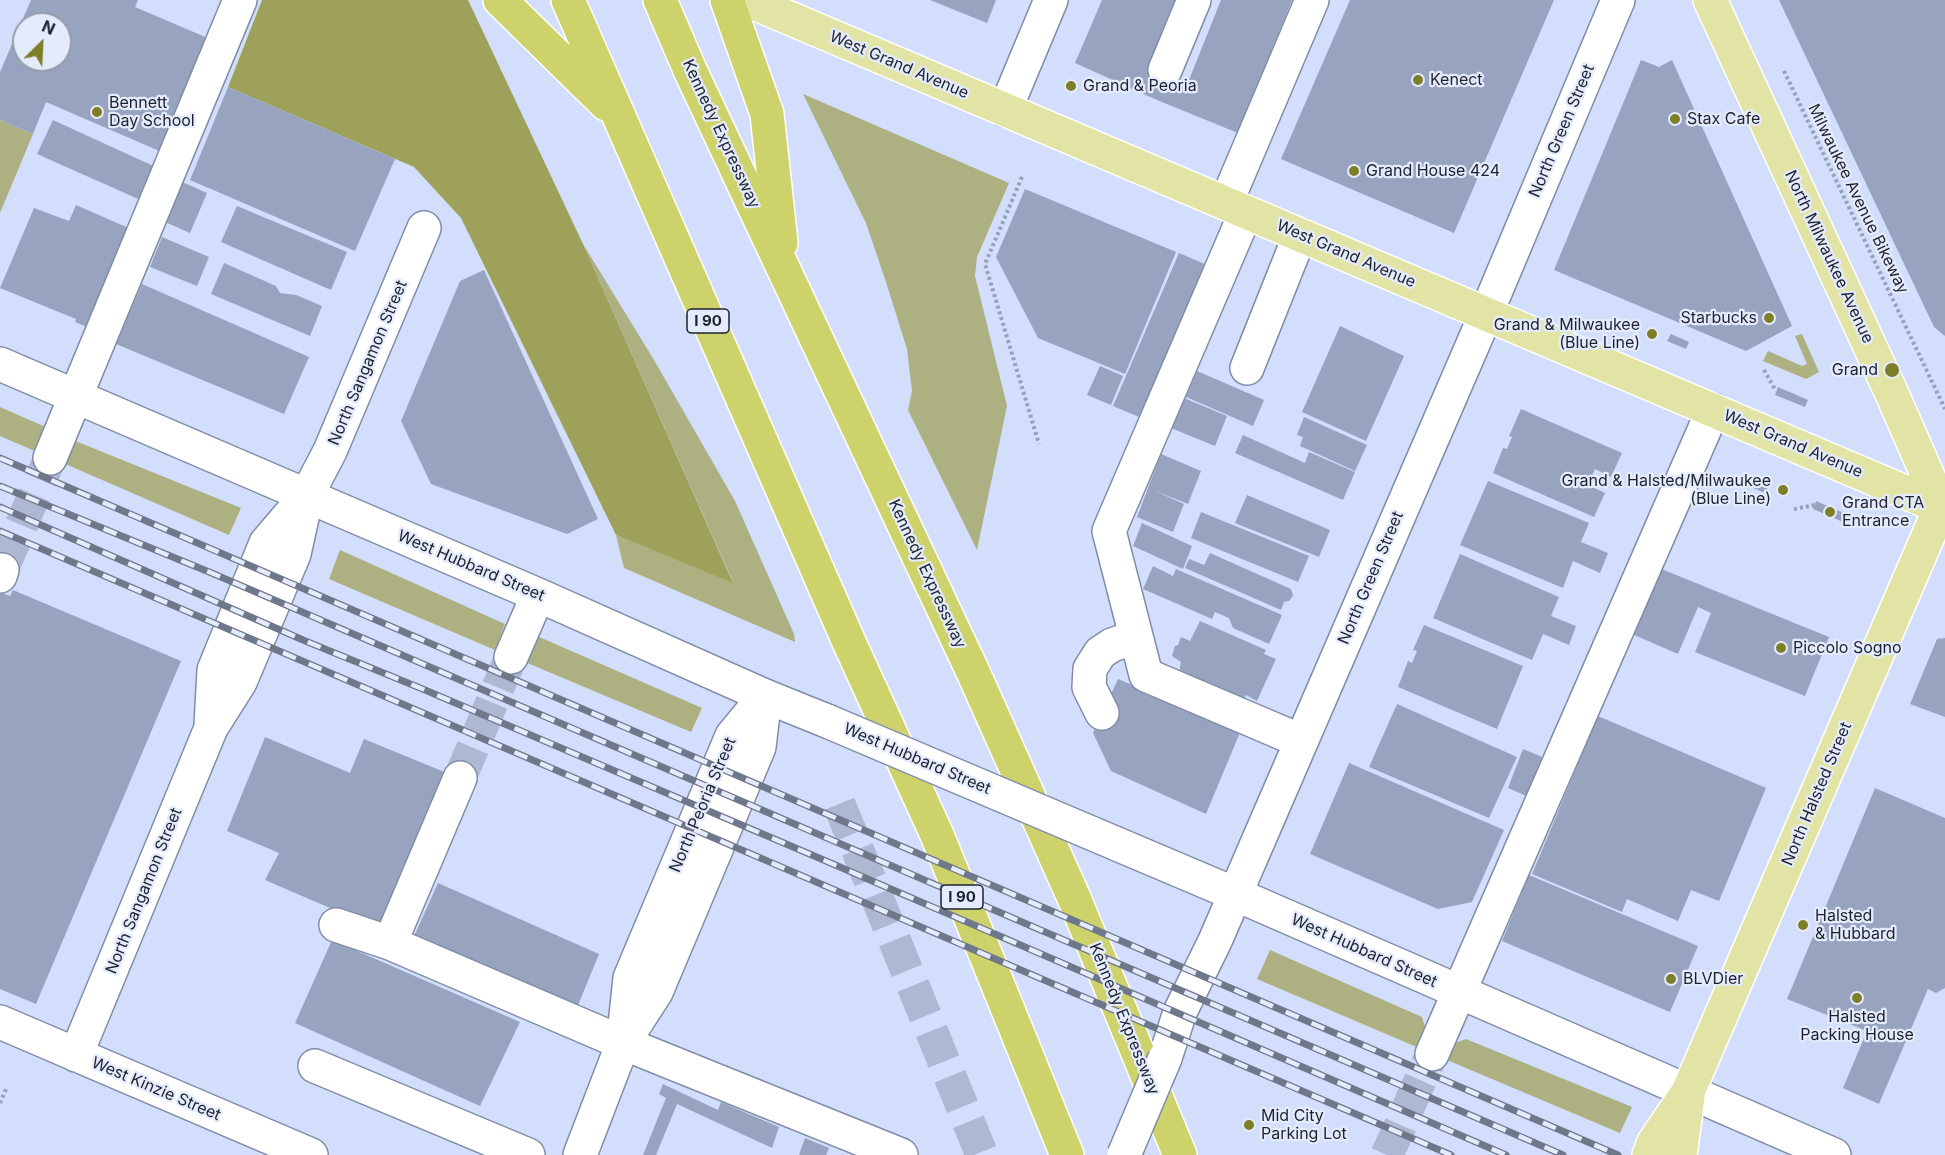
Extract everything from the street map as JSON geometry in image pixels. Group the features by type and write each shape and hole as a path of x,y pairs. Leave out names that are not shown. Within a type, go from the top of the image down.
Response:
{"highway":[{"path":"501,0 617,115"},
{"name":"I 90","path":"568,0 840,620 937,835 1066,1155"},
{"name":"Kennedy Expressway","path":"660,0 690,70 973,672 1069,887 1180,1155"},
{"path":"727,0 767,114 783,266"}],"main road":[{"name":"West Grand Avenue","path":"747,0 1944,507"},
{"name":"North Milwaukee Avenue","path":"1710,0 1944,507"},
{"name":"North Halsted Street","path":"1649,1155 1654,1142 1688,1092 1944,507"},
{"name":"North Halsted Street","path":"1680,1155 1688,1092"}],"street":[{"path":"50,458 240,0"},
{"path":"1005,110 1051,0"},
{"path":"1165,70 1194,0"},
{"path":"1301,741 1146,675 1109,531 1236,208 1312,0"},
{"name":"North Green Street","path":"1124,1155 1165,1058 1180,1012 1215,941 1486,314 1618,0"},
{"name":"North Sangamon Street","path":"76,1055 211,728 214,670 266,543 307,495 330,451 424,228"},
{"path":"1247,368 1300,235"},
{"name":"West Hubbard Street","path":"0,364 538,595 765,696 1235,894 1834,1155"},
{"path":"1432,1053 1713,410"},
{"path":"512,657 538,595"},
{"path":"1102,713 1089,687 1089,669 1100,653 1112,645 1136,637"},
{"name":"North Peoria Street","path":"580,1155 623,1043 630,978 732,736 765,696"},
{"path":"390,943 460,778"},
{"path":"336,925 390,943 623,1043 901,1155"},
{"name":"West Kinzie Street","path":"0,1022 311,1155"},
{"path":"315,1066 528,1155"}],"path":[{"name":"Milwaukee Avenue Bikeway","path":"1781,65 1945,409"},
{"path":"1022,177 985,264 1039,444"},
{"path":"1764,370 1776,391"},
{"path":"1794,509 1815,505"},
{"path":"0,1102 6,1089"}],"green space":[{"path":"262,0 468,0 583,244 733,583 616,535 461,218 414,167 228,87"},
{"path":"803,94 1009,183 977,257 975,276 1007,406 977,550 908,410 912,391 907,349 885,279 866,223"},
{"path":"0,120 33,134 0,213"},
{"path":"583,244 654,360 735,501 794,634 795,642 624,568 616,535 733,582"},
{"path":"1802,334 1819,372 1806,379 1763,361 1768,351 1802,366 1807,364 1795,336"},
{"path":"0,407 48,428 37,452 0,436"},
{"path":"73,440 241,508 229,535 63,463"},
{"path":"340,550 505,624 495,650 329,579"},
{"path":"537,636 702,708 691,732 525,662"},
{"path":"1270,950 1422,1017 1426,1030 1419,1048 1257,979"},
{"path":"1466,1039 1632,1107 1620,1133 1447,1060 1455,1043"}],"building":[{"name":"Bennett Day School","path":"31,0 138,0 135,7 210,39 164,153 46,102 33,134 0,120 0,72 12,44 12,72 72,72 72,12 26,12"},
{"path":"930,0 996,0 987,23"},
{"path":"1102,0 1177,0 1149,69 1187,85 1221,0 1292,0 1238,133 1075,63"},
{"name":"Kenect","path":"1350,0 1554,0 1454,233 1281,159"},
{"path":"1779,0 1945,0 1945,336 1934,327"},
{"path":"1641,60 1659,67 1672,60 1792,326 1746,351 1554,270"},
{"path":"228,87 395,159 355,251 190,180"},
{"path":"53,120 160,169 145,202 37,154"},
{"path":"180,181 207,193 190,233 163,221"},
{"path":"1025,189 1176,252 1125,374 1038,338 996,257"},
{"path":"76,205 133,230 92,329 75,322 76,319 0,288 34,208 69,221"},
{"path":"237,206 347,252 331,290 221,242"},
{"path":"162,237 209,257 197,286 150,267"},
{"path":"1179,253 1212,267 1146,420 1113,406"},
{"path":"224,263 276,286 280,293 296,295 322,306 310,336 211,294"},
{"path":"484,270 598,519 567,534 431,484 401,421 460,281"},
{"path":"142,284 309,357 284,414 116,344"},
{"path":"1340,326 1404,356 1366,441 1302,412"},
{"path":"1671,334 1689,342 1686,349 1667,341"},
{"path":"1100,366 1123,376 1111,405 1087,395"},
{"path":"1197,371 1264,400 1253,426 1186,397"},
{"path":"1778,387 1808,400 1805,407 1775,395"},
{"path":"1184,398 1227,416 1215,446 1171,428"},
{"path":"1521,409 1622,453 1611,477 1595,469 1588,485 1605,493 1594,517 1493,473 1503,448 1507,449 1512,437 1509,436"},
{"path":"1304,417 1367,445 1355,471 1300,446 1303,437 1297,435"},
{"path":"1243,435 1305,463 1309,452 1355,472 1343,500 1235,453"},
{"path":"1161,454 1201,471 1188,504 1153,490 1184,504 1173,532 1137,517"},
{"path":"1749,479 1768,487 1765,493 1746,485"},
{"path":"1488,481 1589,523 1581,542 1608,553 1600,573 1573,561 1563,588 1460,545"},
{"path":"1247,495 1330,530 1319,557 1235,523"},
{"name":"Grand CTA Entrance","path":"1816,501 1846,514 1843,522 1813,509"},
{"path":"1201,512 1309,556 1298,582 1191,538"},
{"path":"1142,523 1192,546 1183,569 1133,546"},
{"path":"1210,553 1291,589 1293,596 1289,601 1284,602 1281,610 1185,568 1189,559 1204,565"},
{"path":"1460,554 1559,597 1551,616 1576,626 1569,645 1543,634 1532,660 1433,618"},
{"path":"1153,566 1173,576 1176,569 1282,615 1269,644 1233,628 1229,618 1215,612 1212,619 1143,589"},
{"path":"1659,568 1829,637 1805,696 1695,652 1711,613 1698,607 1678,654 1632,634"},
{"path":"13,590 181,661 36,1004 0,989 0,592 10,596"},
{"path":"1200,621 1266,650 1264,654 1276,659 1257,701 1246,695 1244,699 1179,672 1181,662 1172,656 1175,646 1178,645 1181,637 1190,641"},
{"path":"1424,625 1523,666 1497,729 1398,687 1408,661 1412,663 1417,651 1413,650"},
{"path":"1945,638 1945,717 1910,704 1937,639"},
{"path":"1118,679 1241,730 1206,814 1111,771 1093,733"},
{"path":"1397,704 1517,757 1489,818 1369,767"},
{"path":"1598,716 1766,788 1719,901 1691,890 1678,921 1627,899 1622,912 1532,874"},
{"path":"265,737 350,773 364,739 447,773 381,930 265,880 279,853 227,831"},
{"path":"1523,749 1547,759 1531,798 1508,788"},
{"path":"1349,763 1504,830 1472,902 1438,909 1310,854"},
{"path":"1875,788 1945,818 1945,988 1936,993 1928,989 1879,1104 1843,1088 1867,1031 1787,999"},
{"path":"1529,875 1698,946 1670,1012 1502,941"},
{"path":"438,883 599,954 574,1015 410,945"},
{"path":"332,940 520,1022 480,1106 295,1023"},
{"path":"663,1084 718,1110 721,1102 779,1127 772,1148 677,1104 656,1155 643,1155 666,1098 659,1094"},
{"path":"805,1138 829,1148 826,1155 799,1155"}],"tunnel":[{"path":"2,570 50,458"},
{"path":"460,778 511,657"},
{"path":"839,804 982,1155"},
{"path":"1387,1155 1432,1054"}],"railway":[{"path":"0,458 1618,1155"},
{"path":"0,486 214,574 1563,1155"},
{"path":"0,507 303,640 833,864 1506,1155"},
{"path":"0,531 1451,1155"}],"place":[{"name":"Kenect","path":"1418,80"},
{"name":"Grand & Peoria","path":"1071,86"},
{"name":"Bennett Day School","path":"97,112"},
{"name":"Stax Cafe","path":"1675,119"},
{"name":"Grand House 424","path":"1354,171"},
{"name":"Starbucks","path":"1769,318"},
{"name":"Grand & Milwaukee (Blue Line)","path":"1652,334"},
{"name":"Grand","path":"1892,370"},
{"name":"Grand & Halsted/Milwaukee (Blue Line)","path":"1783,490"},
{"name":"Grand CTA Entrance","path":"1830,512"},
{"name":"Piccolo Sogno","path":"1781,648"},
{"name":"Halsted & Hubbard","path":"1803,925"},
{"name":"BLVDier","path":"1671,979"},
{"name":"Halsted Packing House","path":"1857,998"},
{"name":"Mid City Parking Lot","path":"1249,1125"}]}
